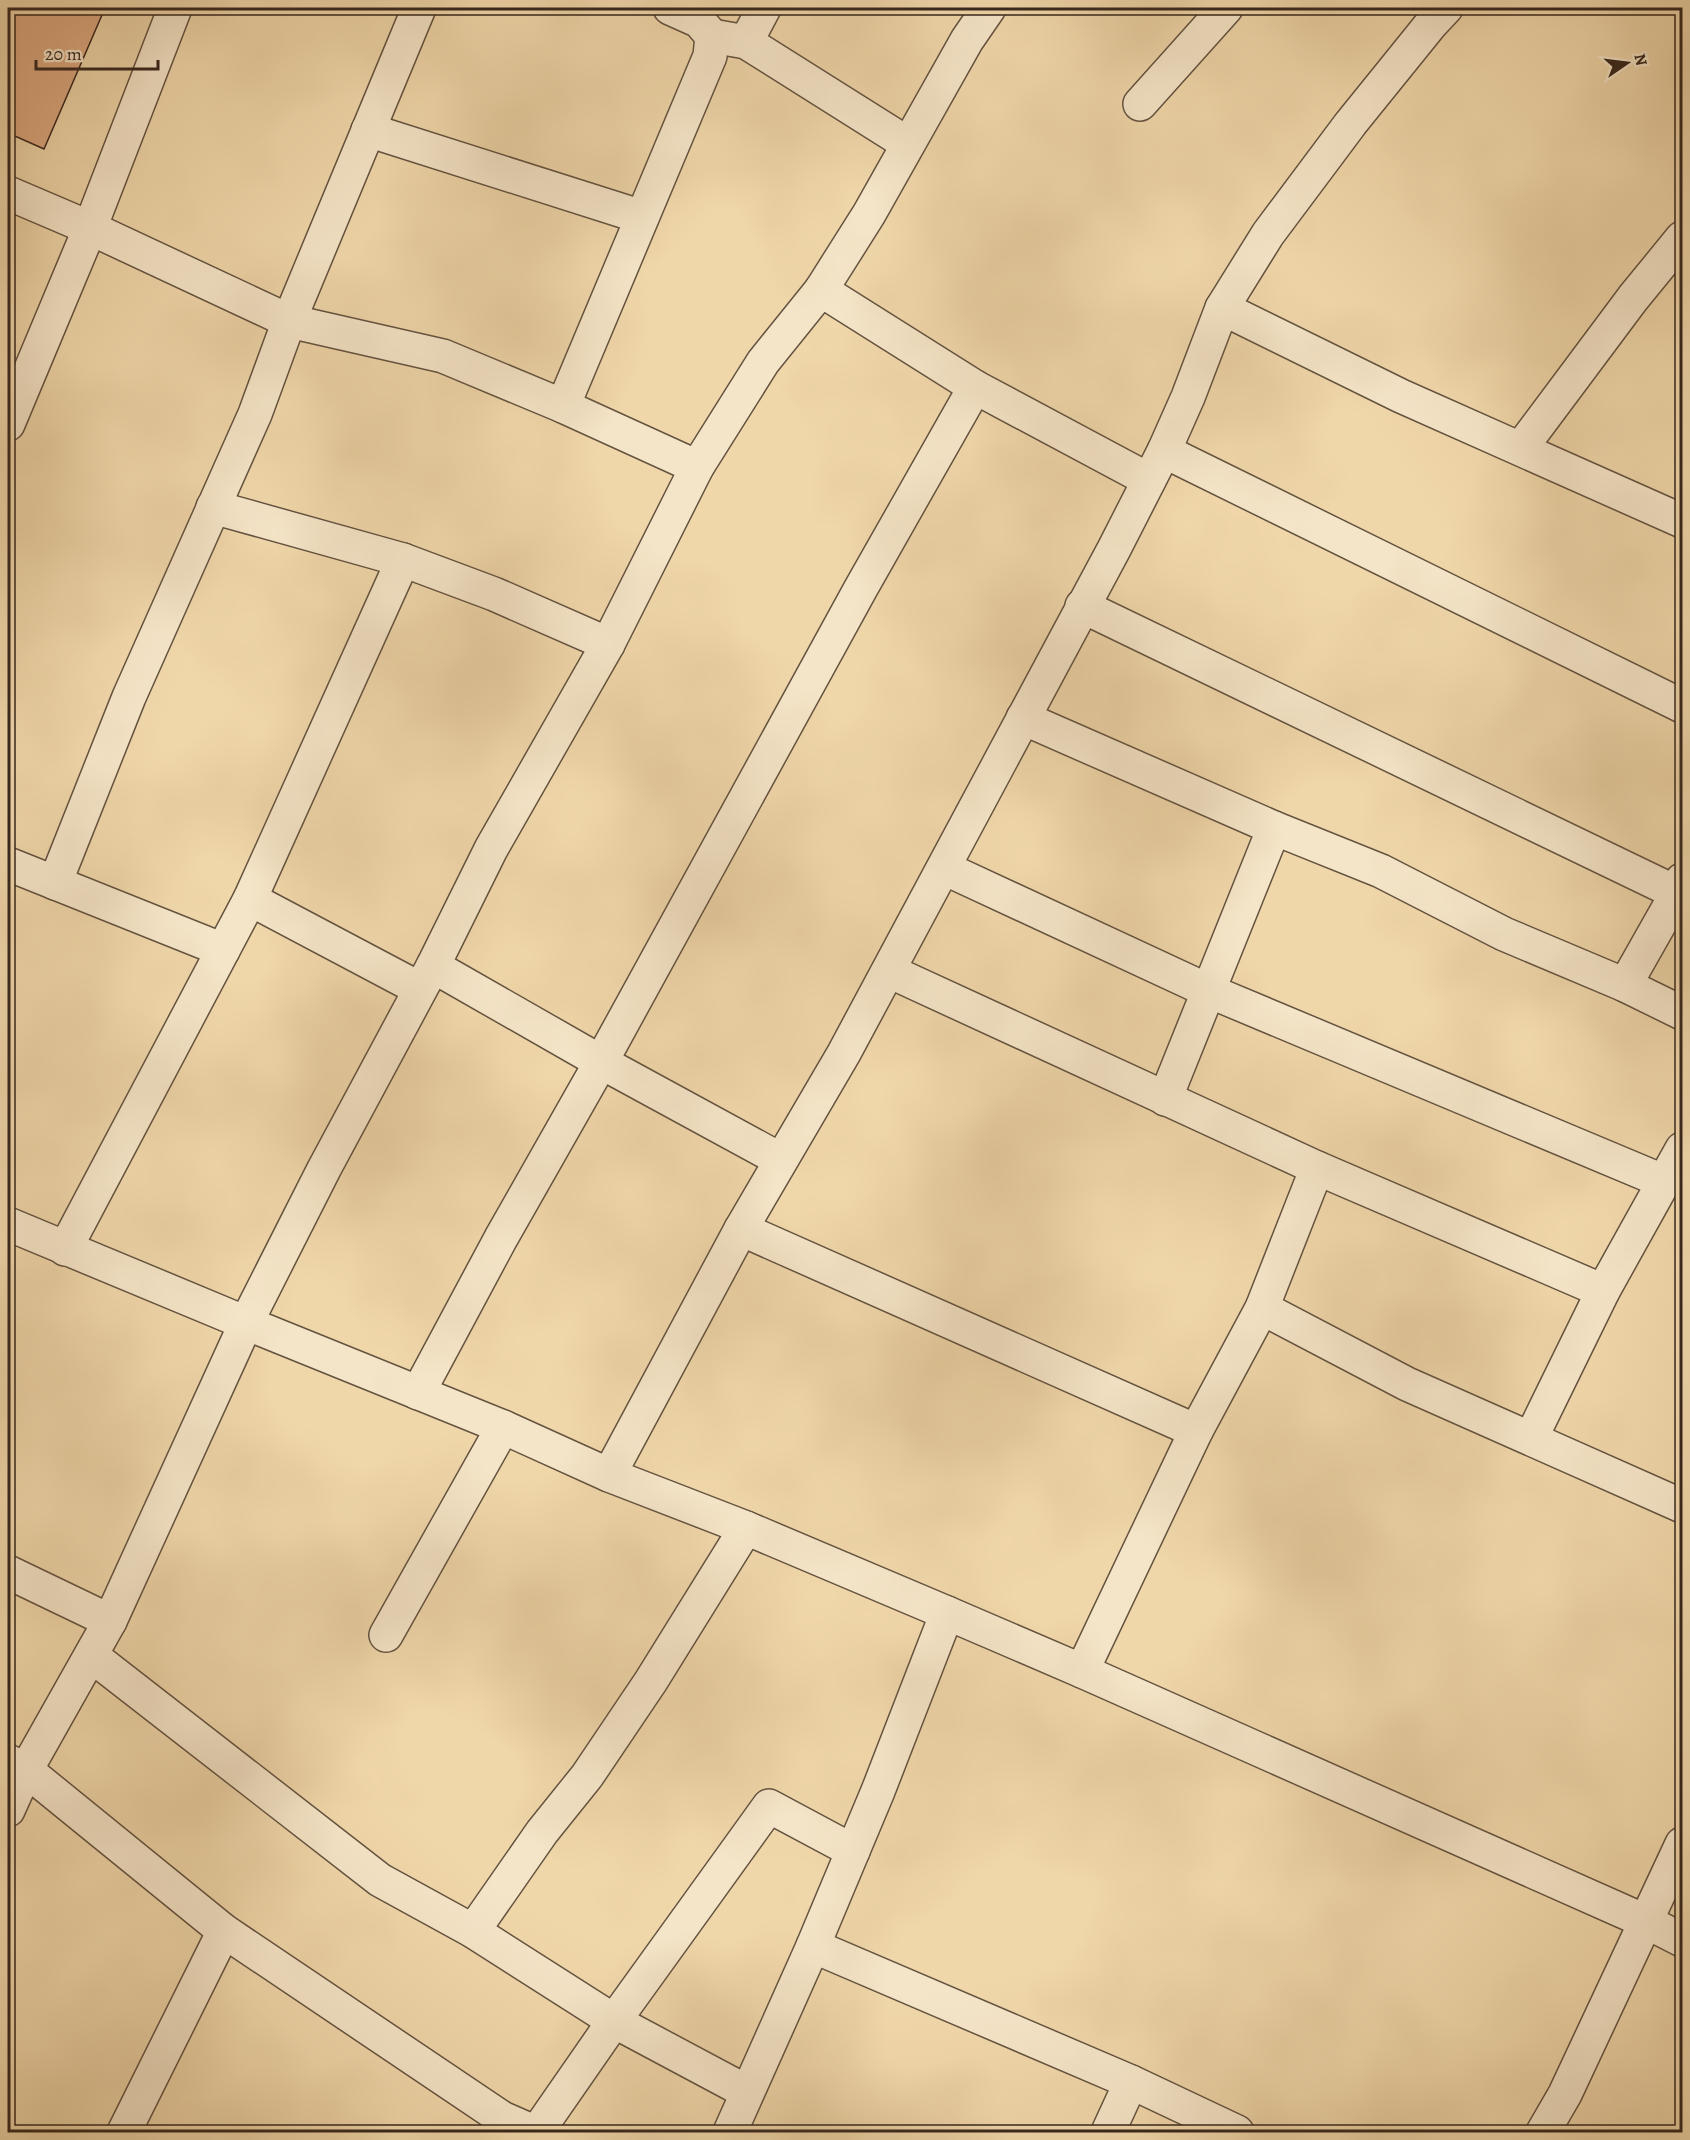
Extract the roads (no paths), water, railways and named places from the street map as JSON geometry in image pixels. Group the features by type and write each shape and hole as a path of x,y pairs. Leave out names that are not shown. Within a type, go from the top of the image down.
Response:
{"street":[{"path":"8,424 90,228 175,8"},
{"path":"56,882 129,697 255,414 289,321 419,8"},
{"path":"670,8 699,21 712,36 746,42 908,144"},
{"path":"746,42 764,8"},
{"path":"8,1810 17,1766 92,1656 246,1323 330,1158 426,978 491,849 608,644 698,467 763,362 820,290 869,214 967,40 989,8"},
{"path":"1140,104 1226,8"},
{"path":"609,1474 741,1229 889,971 1149,480 1188,397 1222,308 1268,234 1430,13"},
{"path":"563,406 710,56 712,36"},
{"path":"368,130 642,217"},
{"path":"8,193 90,228 289,321 442,356 563,406 698,467"},
{"path":"1521,448 1633,298 1683,238"},
{"path":"820,290 975,387 1149,480"},
{"path":"1222,308 1401,396 1683,521"},
{"path":"418,1393 501,1238 975,387"},
{"path":"1164,451 1683,706"},
{"path":"213,507 403,560 494,594 608,644"},
{"path":"65,1249 250,899 403,560"},
{"path":"1082,606 1680,886 1625,985"},
{"path":"1023,718 1274,828 1382,871 1504,934 1625,985 1683,1013"},
{"path":"1165,1099 1274,828"},
{"path":"8,864 223,950"},
{"path":"944,868 1209,991 1665,1182"},
{"path":"250,899 426,978 601,1062 780,1160"},
{"path":"889,971 1317,1168 1603,1291"},
{"path":"1531,1438 1603,1291 1683,1149"},
{"path":"1082,1671 1196,1431 1262,1308 1317,1168"},
{"path":"8,1224 503,1427 609,1474 746,1528 947,1613 1647,1922 1683,1940"},
{"path":"741,1229 1196,1431"},
{"path":"1262,1308 1407,1384 1683,1506"},
{"path":"386,1635 503,1427"},
{"path":"473,1931 542,1832 587,1776 651,1681 746,1528"},
{"path":"8,1572 110,1621"},
{"path":"730,2133 853,1851 947,1613"},
{"path":"92,1656 380,1880 473,1931 614,2021 747,2092"},
{"path":"17,1766 224,1931 498,2125 536,2133 769,1806 853,1851"},
{"path":"1543,2133 1565,2094 1683,1844"},
{"path":"124,2133 224,1931"},
{"path":"813,1946 1131,2082 1238,2133"},
{"path":"1108,2133 1131,2082"}]}
